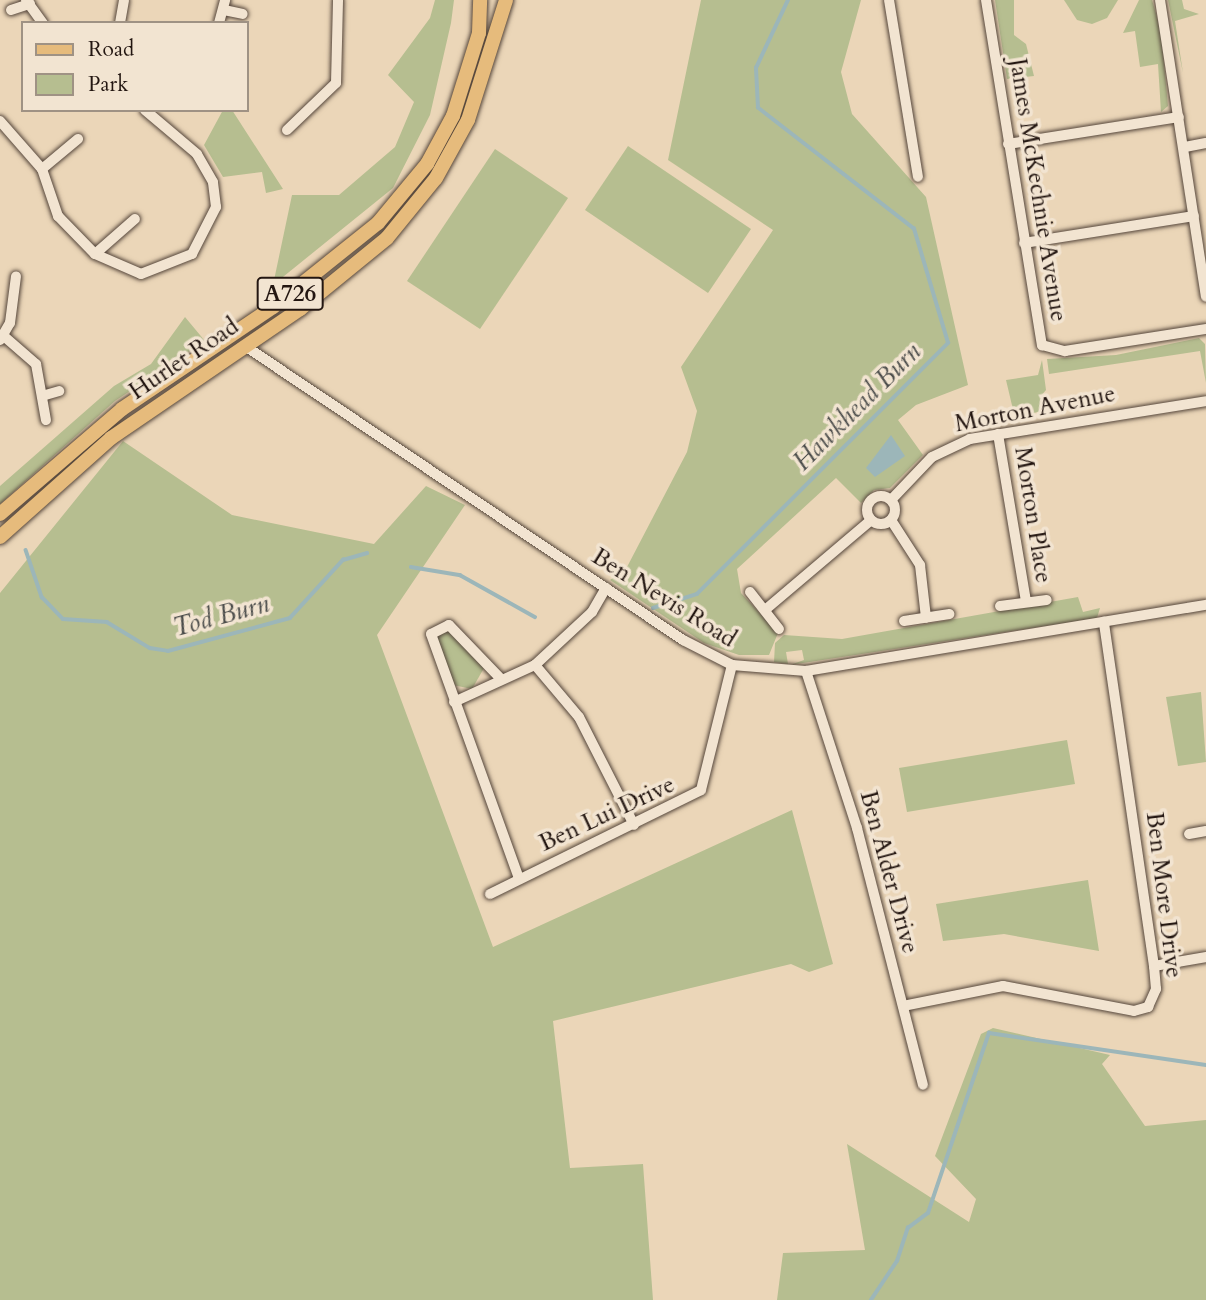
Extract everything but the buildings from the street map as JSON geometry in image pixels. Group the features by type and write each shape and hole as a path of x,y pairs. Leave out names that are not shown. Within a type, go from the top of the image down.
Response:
{"main road":[{"name":"Hurlet Road","path":"0,514 122,409 284,299 351,249 398,202 453,116 480,33 480,0"},
{"name":"Hurlet Road","path":"0,537 121,430 245,346 362,259 417,203 468,120 506,0"}],"street":[{"path":"120,21 124,0"},
{"path":"287,130 336,83 338,0"},
{"path":"889,0 918,177"},
{"name":"James McKechnie Avenue","path":"986,0 1041,345 1048,351 1206,329"},
{"path":"1160,0 1206,290"},
{"path":"11,10 29,3 42,21"},
{"path":"225,5 243,14"},
{"path":"0,121 42,169 58,216 95,254 141,274 192,254 207,233 216,207 208,172 197,154 147,112"},
{"path":"1008,144 1179,117"},
{"path":"42,169 78,139"},
{"path":"1185,147 1206,143"},
{"path":"1024,243 1194,216"},
{"path":"95,254 135,219"},
{"path":"16,276 3,339 36,364 46,420"},
{"name":"Ben Nevis Road","path":"245,346 606,588 733,666 806,671 1206,605"},
{"path":"42,396 59,391"},
{"name":"Morton Avenue","path":"871,520 871,500 891,500 953,445 998,434 1206,401"},
{"name":"Morton Place","path":"998,434 1026,602"},
{"path":"891,500 891,520 920,565 926,618"},
{"path":"765,611 871,520 891,520"},
{"path":"454,702 535,665 592,612 606,588"},
{"path":"750,592 779,629"},
{"name":"Morton Place","path":"1000,606 1047,600"},
{"path":"904,621 949,614"},
{"name":"Ben More Drive","path":"903,1006 1003,986 1134,1011 1148,1007 1156,989 1154,966 1104,622"},
{"path":"501,680 462,635 449,625 438,627 433,646 519,879"},
{"path":"535,665 579,717 634,825"},
{"name":"Ben Lui Drive","path":"490,894 701,790 733,666"},
{"name":"Ben Alder Drive","path":"806,671 831,739 923,1085"},
{"path":"1189,834 1206,831"},
{"path":"1154,966 1206,957"}],"green space":[{"path":"435,0 454,0 451,23 430,115 393,188 273,285 292,195 339,195 395,147 414,102 388,75 430,18"},
{"path":"701,0 861,0 841,72 852,114 926,197 968,385 916,405 898,420 923,455 890,488 874,490 861,503 836,478 737,569 741,593 778,633 769,655 739,655 704,643 610,580 627,567 687,452 697,411 681,367 773,230 668,160"},
{"path":"995,0 1014,0 1014,35 1026,44 1034,76 1007,79"},
{"path":"1064,0 1118,0 1107,18 1092,24 1077,20"},
{"path":"1139,0 1152,0 1161,31 1168,106 1161,112 1158,64 1140,67 1135,31 1123,33"},
{"path":"1168,0 1182,0 1184,9 1199,14 1175,21 1183,73"},
{"path":"222,112 233,112 283,189 266,193 262,172 223,177 204,145"},
{"path":"628,146 751,229 708,293 585,210"},
{"path":"495,149 568,198 480,329 407,281"},
{"path":"185,317 205,341 115,401 0,504 0,486 114,386 151,364"},
{"path":"1199,338 1205,344 1206,383 1200,351 1049,374 1047,359 1116,355"},
{"path":"1042,360 1046,390 1040,397 1049,409 1015,418 1006,380 1038,375"},
{"path":"123,441 232,515 374,544 426,486 465,505 377,635 493,947 792,810 833,964 809,972 791,964 553,1021 570,1168 643,1164 653,1300 0,1300 0,593"},
{"path":"1078,597 1083,612 1100,608 1097,618 790,665 804,660 802,650 786,652 788,664 774,662 775,643 784,635 842,639"},
{"path":"449,631 484,668 472,689 453,685 437,643 437,634"},
{"path":"1201,692 1206,762 1178,766 1166,697"},
{"path":"1067,740 1075,784 907,812 899,768"},
{"path":"1088,880 1099,951 1004,934 943,941 936,904"},
{"path":"993,1028 1110,1055 1102,1064 1145,1126 1206,1120 1206,1300 777,1300 783,1253 865,1250 847,1144 969,1222 976,1199 935,1156 981,1034"}],"water":[{"path":"891,435 905,456 875,477 866,468"}],"waterway":[{"name":"Hawkhead Burn","path":"653,608 697,594 948,343 914,229 758,108 756,68 788,0"},
{"name":"Tod Burn","path":"26,550 42,597 63,619 107,622 150,648 168,651 290,618 343,560 367,553"},
{"name":"Tod Burn","path":"411,567 460,575 535,617"},
{"path":"871,1300 897,1261 908,1228 928,1213 989,1033 1206,1065"}]}
